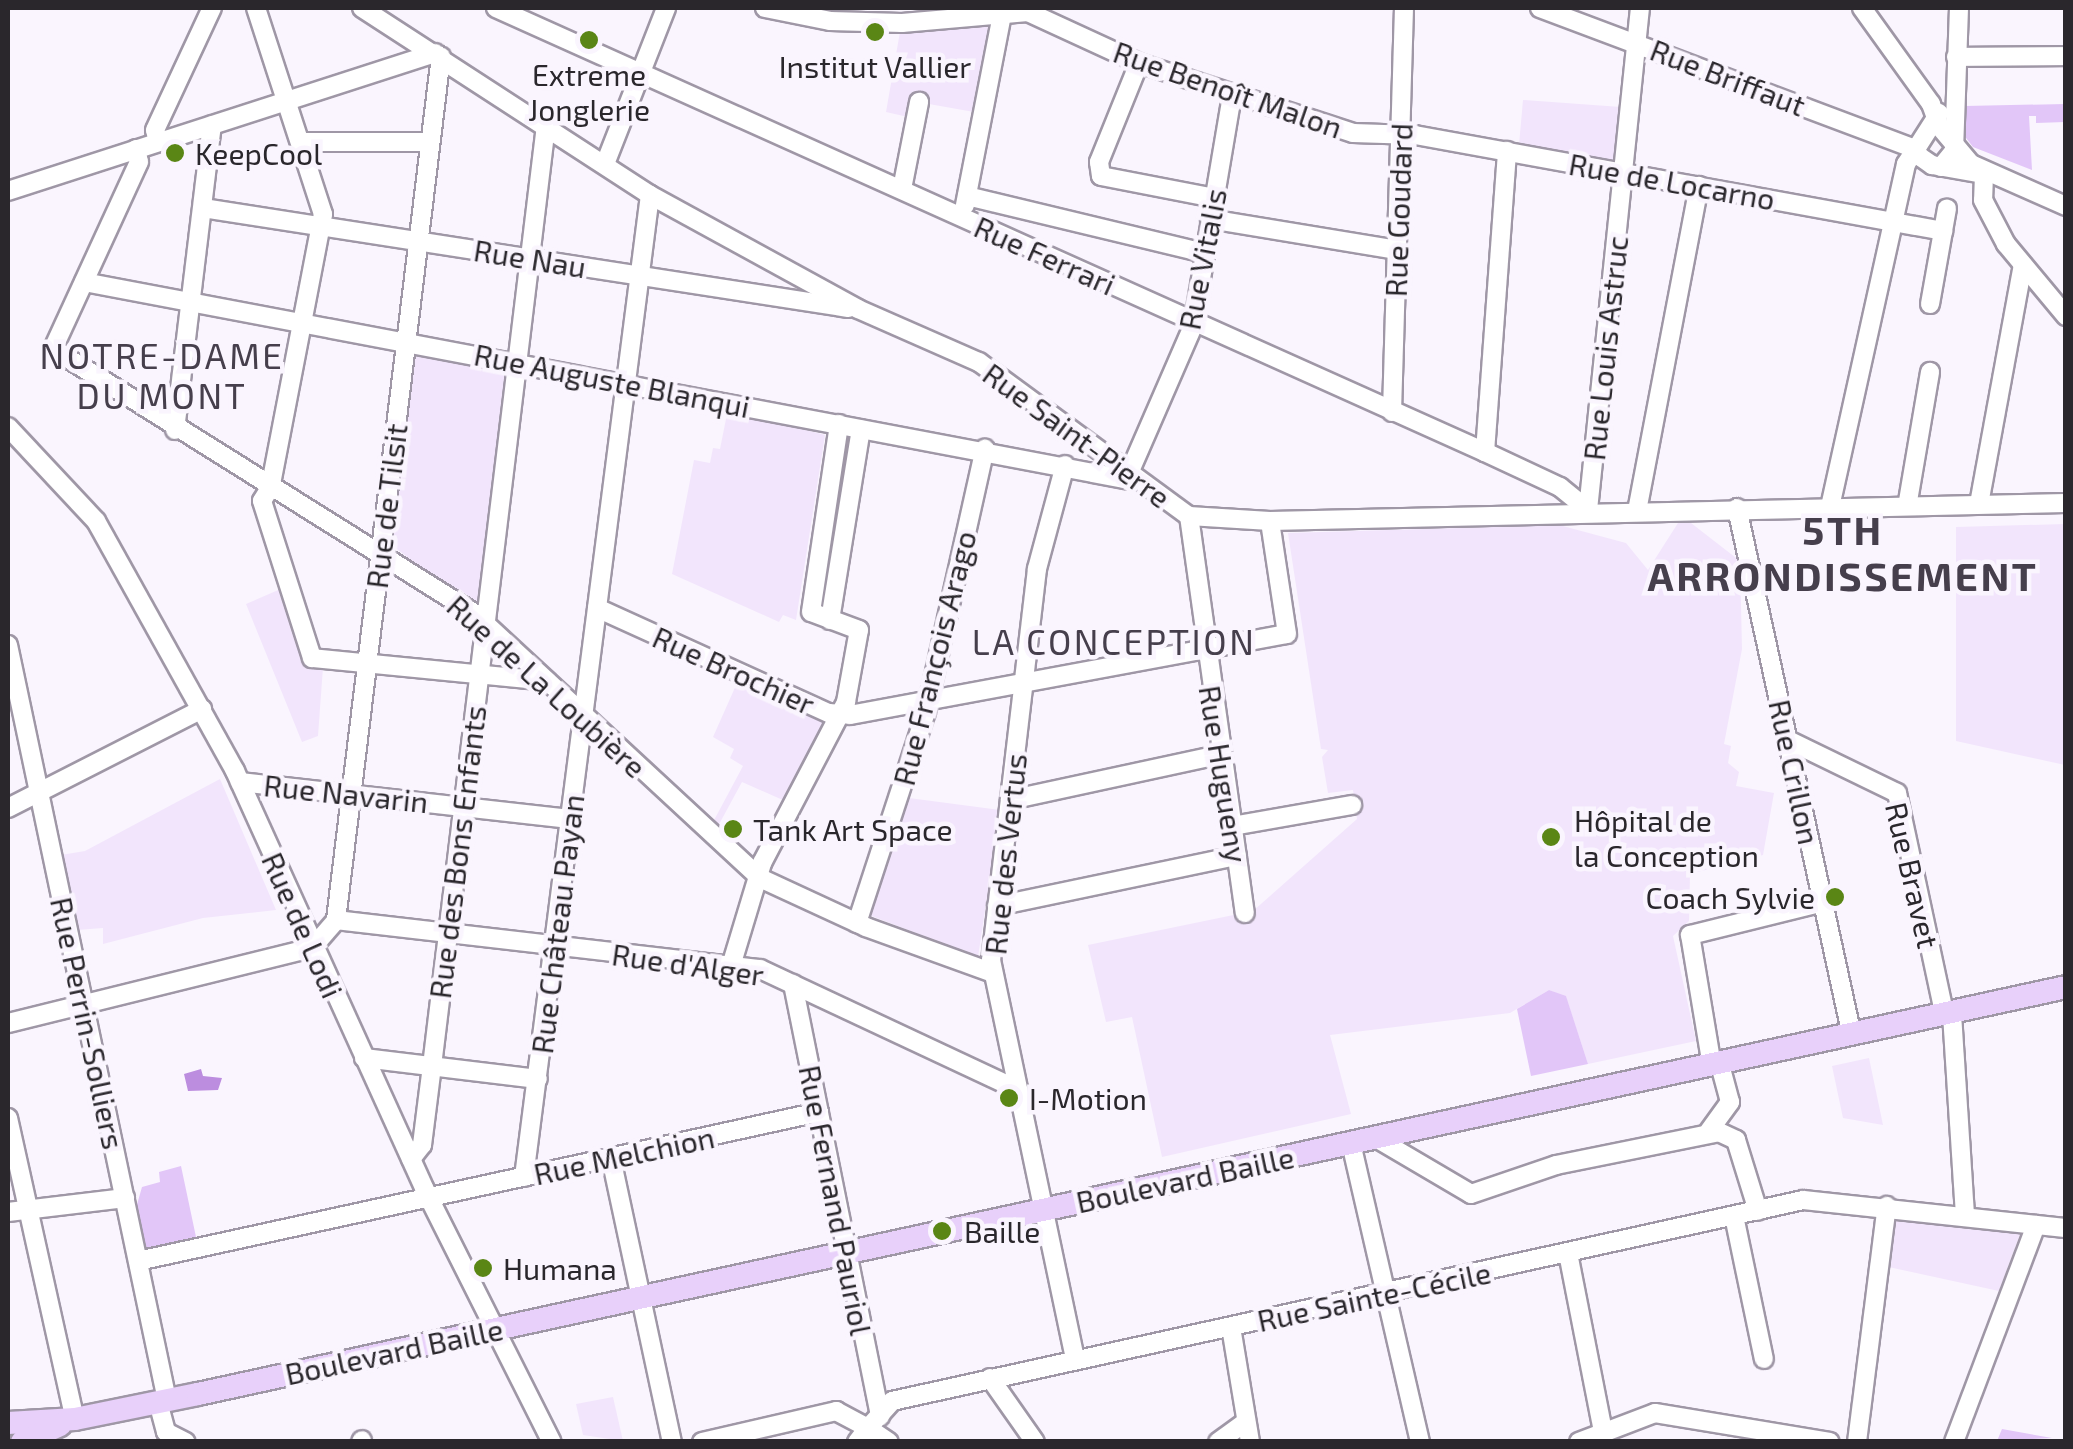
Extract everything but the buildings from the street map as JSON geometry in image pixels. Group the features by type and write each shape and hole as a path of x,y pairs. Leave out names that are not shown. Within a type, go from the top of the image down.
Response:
{"main road":[{"name":"Boulevard Baille","path":"8,1423 75,1419 1352,1143 1387,1145 1716,1065 2064,990"},
{"name":"Boulevard Baille","path":"22,1442 75,1419"}],"street":[{"path":"158,142 155,130 212,8"},
{"path":"256,8 302,142 321,226 270,488 262,500 312,658 547,681"},
{"name":"Rue Saint-Pierre","path":"362,8 650,195 858,309 979,362 1189,516 1270,521 1588,510 2066,503"},
{"name":"Rue Ferrari","path":"496,8 1485,452 1560,487 1588,510"},
{"path":"605,164 666,8"},
{"name":"Rue Benoît Malon","path":"765,8 830,21 902,24 1004,10 1063,17 1139,63 1232,96 1354,133 1401,136"},
{"name":"Rue Goudard","path":"1392,412 1404,8"},
{"name":"Rue Briffaut","path":"1540,8 1916,148 1924,162 1941,167"},
{"name":"Rue Louis Astruc","path":"1588,510 1640,8"},
{"path":"1862,8 1953,142 1984,174 1984,204 2023,265 2066,316"},
{"path":"1959,8 1953,142 1941,167 1984,174 2066,206"},
{"path":"963,218 1004,10"},
{"path":"8,191 438,55"},
{"name":"Rue de Tilsit","path":"336,920 419,242 438,55"},
{"path":"1956,57 2066,56"},
{"path":"1139,63 1099,162 1101,176 1214,198"},
{"name":"Rue Vitalis","path":"1134,477 1194,322 1232,96"},
{"path":"1830,506 1894,221 1916,148 1936,116 1953,100"},
{"path":"902,190 920,102"},
{"path":"175,430 212,125"},
{"name":"Rue des Bons Enfants","path":"411,1160 422,1146 546,126"},
{"name":"Rue de Locarno","path":"1401,136 1507,151 1944,231"},
{"path":"302,142 430,142"},
{"path":"84,282 139,162 136,149"},
{"path":"1485,452 1507,151"},
{"path":"1637,511 1699,186"},
{"name":"Rue Château Payan","path":"524,1177 623,381 650,195"},
{"path":"967,196 1204,253"},
{"name":"Rue Nau","path":"202,208 858,309"},
{"path":"1930,304 1947,209"},
{"path":"1210,219 1398,250"},
{"path":"1979,504 2023,265"},
{"name":"Rue Auguste Blanqui","path":"84,282 1134,477"},
{"name":"Rue de La Loubière","path":"84,282 54,349 175,430 381,551 483,622 760,878 857,923 993,973"},
{"path":"1908,501 1930,372"},
{"path":"730,966 762,863 840,716 860,630 811,612 839,424"},
{"path":"830,620 862,429"},
{"name":"Rue de Lodi","path":"10,434 96,521 202,710 240,782 411,1160 552,1442"},
{"name":"Rue François Arago","path":"857,923 928,701 985,449"},
{"name":"Rue des Vertus","path":"1065,465 1038,569 997,906 993,973 1075,1359"},
{"name":"Rue Crillon","path":"1738,508 1852,1036"},
{"name":"Rue Hugueny","path":"1189,516 1245,913"},
{"name":"Rue Brochier","path":"597,608 840,716 1287,634 1270,521"},
{"name":"Rue Perrin-Solliers","path":"8,645 138,1261 163,1401"},
{"path":"8,808 202,710"},
{"name":"Rue Bravet","path":"1788,740 1897,793 1949,1015"},
{"path":"1010,800 1222,754"},
{"name":"Rue Navarin","path":"240,782 570,819"},
{"path":"1232,826 1352,804"},
{"path":"997,906 1237,856"},
{"path":"1710,1130 1730,1102 1716,1065 1690,935 1823,902"},
{"path":"8,1024 312,948 336,920"},
{"name":"Rue d'Alger","path":"336,920 730,966 793,984 1018,1090"},
{"name":"Rue Fernand Pauriol","path":"793,984 845,1251 868,1428"},
{"path":"1949,1015 1965,1216"},
{"path":"364,1058 538,1079"},
{"name":"Rue Melchion","path":"138,1261 818,1112"},
{"path":"8,1118 75,1419"},
{"path":"1387,1145 1471,1194 1542,1168 1710,1130 1736,1140 1758,1211"},
{"path":"1352,1143 1420,1442"},
{"path":"611,1158 672,1442"},
{"path":"8,1212 125,1198"},
{"name":"Rue Sainte-Cécile","path":"868,1428 892,1401 1810,1200 2066,1228"},
{"path":"1857,1442 1887,1206"},
{"path":"1734,1216 1764,1360"},
{"path":"1954,1442 2036,1225"},
{"path":"1568,1253 1603,1431"},
{"path":"1231,1327 1250,1442"},
{"path":"990,1378 1035,1442"},
{"path":"163,1401 166,1432 186,1442"},
{"path":"702,1442 836,1411 889,1442"},
{"path":"1578,1442 1655,1413 1830,1442"},
{"path":"1218,1442 1246,1422"},
{"path":"1695,1442 1697,1422"}],"shaded area":[{"path":"993,17 974,112 912,101 908,117 886,112 901,26"},
{"path":"1523,100 1621,107 1615,162 1519,145"},
{"path":"2065,104 2065,122 2036,123 2036,116 2029,116 2032,170 1973,147 1963,134 1965,106"},
{"path":"413,350 508,368 478,601 470,605 389,543"},
{"path":"728,409 825,435 796,620 783,615 779,622 672,574 694,460 710,463 713,448 720,449"},
{"name":"Hôpital de la Conception","path":"1678,523 1691,523 1740,561 1742,649 1724,744 1731,746 1728,763 1739,772 1736,786 1774,793 1763,855 1690,874 1689,921 1673,936 1696,1041 1588,1064 1566,997 1549,990 1510,1013 1330,1035 1351,1114 1162,1157 1132,1017 1106,1022 1088,945 1253,911 1357,819 1353,790 1328,793 1322,757 1328,750 1321,749 1288,533 1559,525 1626,543 1648,570"},
{"path":"2065,524 2065,765 1956,741 1956,527"},
{"path":"283,588 310,667 323,667 318,736 302,742 246,604"},
{"path":"737,683 826,723 785,801 742,782 717,828 712,824 743,766 730,758 734,749 713,737"},
{"path":"220,779 276,910 203,918 103,944 103,928 77,930 61,855 85,851"},
{"path":"909,798 1000,810 978,957 869,915"},
{"path":"1549,990 1566,996 1588,1064 1531,1076 1517,1009"},
{"path":"1869,1058 1883,1125 1843,1118 1832,1066"},
{"path":"201,1069 203,1076 222,1078 218,1090 188,1091 184,1074"},
{"path":"181,1166 196,1237 145,1250 136,1208 142,1187 160,1182 159,1172"},
{"path":"1891,1219 2020,1234 1999,1291 1884,1266"},
{"path":"613,1397 623,1441 583,1435 576,1404"},
{"path":"2002,1429 2052,1438 1997,1441"}],"place":[{"name":"Institut Vallier","path":"875,32"},
{"name":"Extreme Jonglerie","path":"589,40"},
{"name":"KeepCool","path":"175,153"},
{"name":"Tank Art Space","path":"733,829"},
{"name":"Hôpital de la Conception","path":"1551,837"},
{"name":"Coach Sylvie","path":"1835,897"},
{"name":"I-Motion","path":"1009,1098"},
{"name":"Baille","path":"942,1231"},
{"name":"Humana","path":"483,1268"}],"district":[{"name":"NOTRE-DAME DU MONT","path":"162,375"},
{"name":"5TH ARRONDISSEMENT","path":"1843,552"},
{"name":"LA CONCEPTION","path":"1114,641"}]}
